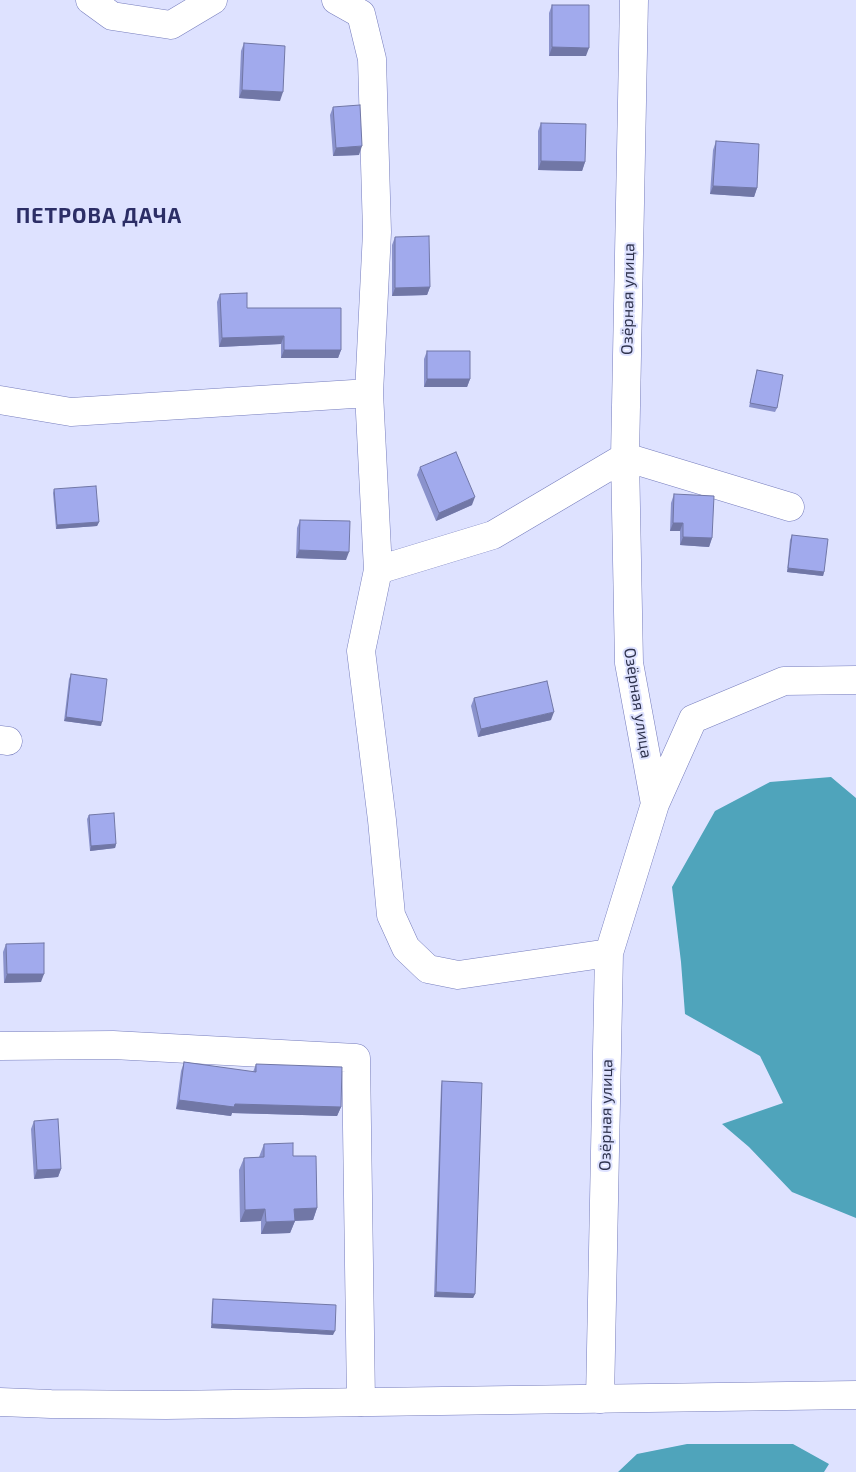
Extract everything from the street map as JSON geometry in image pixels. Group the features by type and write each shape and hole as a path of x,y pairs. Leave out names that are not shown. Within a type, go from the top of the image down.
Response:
{"street":[{"path":"90,0 112,16 171,25 213,0"},
{"path":"336,0 361,14 372,59 377,232 369,393 378,570 361,651 382,820 391,915 406,948 428,969 458,975 609,953"},
{"name":"Озёрная улица","path":"600,1399 609,953 655,804 629,663 625,457 634,0"},
{"path":"0,400 71,412 369,393"},
{"path":"378,570 494,535 625,457 790,507"},
{"path":"655,804 693,719 784,682 856,680"},
{"path":"0,1046 112,1045 356,1058 362,1402"},
{"path":"0,1402 166,1405 856,1395"}],"water":[{"path":"831,777 856,798 856,1218 792,1192 749,1147 722,1124 783,1103 760,1056 685,1014 672,887 715,811 770,782"},
{"path":"687,1444 793,1444 829,1464 824,1472 618,1472 637,1454"}],"building":[{"path":"552,5 589,5 589,48 552,47"},
{"path":"244,43 285,46 283,92 242,90"},
{"path":"360,105 362,146 336,148 333,107"},
{"path":"541,123 586,124 585,162 541,161"},
{"path":"716,141 759,144 757,188 713,186"},
{"path":"429,236 430,287 395,288 395,237"},
{"path":"247,293 247,308 341,308 341,350 284,350 284,336 222,338 220,294"},
{"path":"427,351 470,351 470,379 427,379"},
{"path":"757,370 783,375 777,408 750,403"},
{"path":"456,452 475,497 439,513 420,467"},
{"path":"96,486 99,522 57,525 54,489"},
{"path":"674,494 714,496 712,538 683,537 683,523 673,523"},
{"path":"300,520 350,521 349,552 299,550"},
{"path":"792,535 828,539 824,572 788,568"},
{"path":"71,674 107,679 102,722 66,717"},
{"path":"547,681 554,712 481,729 474,698"},
{"path":"114,813 116,844 91,846 89,815"},
{"path":"44,943 44,974 7,974 6,944"},
{"path":"184,1062 256,1072 256,1064 342,1067 341,1107 235,1104 234,1107 179,1100"},
{"path":"442,1081 482,1083 475,1294 436,1292"},
{"path":"58,1119 61,1169 37,1170 34,1121"},
{"path":"293,1143 293,1156 316,1156 317,1208 294,1209 295,1221 266,1222 265,1209 245,1210 244,1158 264,1157 264,1144"},
{"path":"213,1299 336,1305 335,1331 212,1324"}],"district":[{"name":"ПЕТРОВА ДАЧА","path":"99,216"}]}
